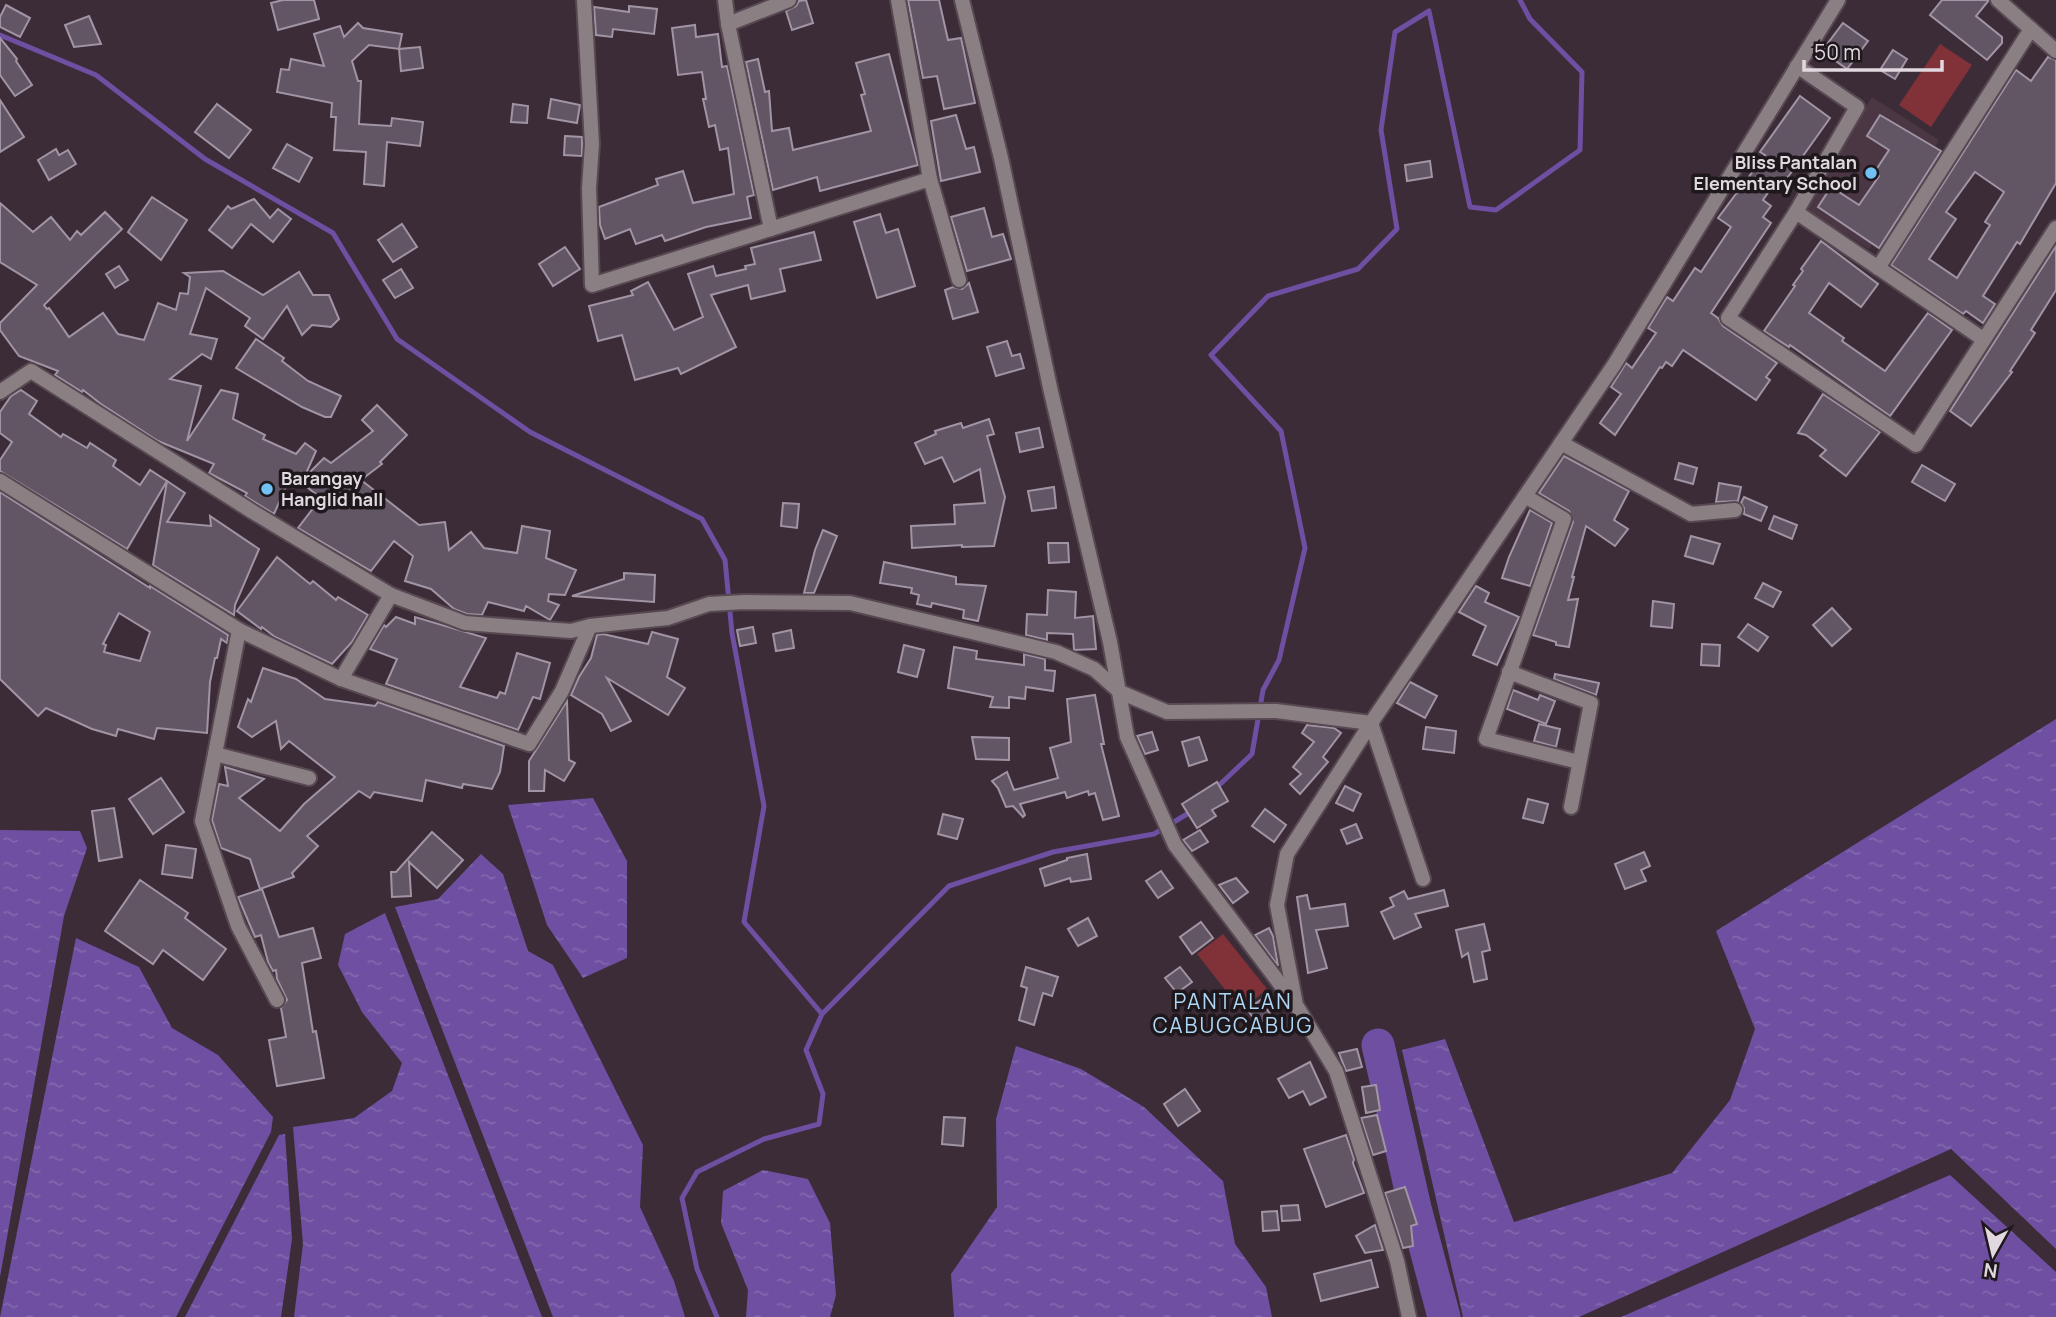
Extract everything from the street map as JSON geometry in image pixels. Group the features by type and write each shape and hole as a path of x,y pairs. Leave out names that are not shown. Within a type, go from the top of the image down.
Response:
{"street":[{"path":"584,0 592,144 589,188 592,285 930,179"},
{"path":"725,0 771,229"},
{"path":"729,24 789,0"},
{"path":"898,0 930,179 959,280"},
{"path":"962,0 1001,158 1120,692 1127,737 1175,845 1296,1004 1336,1071 1396,1261 1409,1317"},
{"path":"1296,1004 1277,905 1287,854 1371,723 1614,365 1838,0"},
{"path":"1998,0 2056,51"},
{"path":"1878,268 2031,29"},
{"path":"1797,66 1857,107 1796,212 1728,317 1916,445 2056,228"},
{"path":"1796,212 1983,339"},
{"path":"0,392 31,371 253,512 391,595 465,623 571,631 590,626 668,618 709,604 745,601 850,603 1056,652 1094,669 1120,692 1167,712 1276,711 1371,723"},
{"path":"1562,443 1690,514 1735,510"},
{"path":"0,481 239,630 341,679 529,744 562,691 590,626"},
{"path":"1525,496 1564,519 1486,738 1579,762"},
{"path":"341,679 391,595"},
{"path":"239,630 202,821 237,926 277,1000"},
{"path":"1509,672 1591,703 1571,807"},
{"path":"1371,723 1423,879"},
{"path":"215,754 309,778"}],"shaded area":[{"path":"1940,44 1972,65 1931,127 1899,105"},
{"name":"Bliss Pantalan Elementary School","path":"1872,97 1939,140 1869,249 1802,207"},
{"path":"1223,934 1267,989 1241,1010 1197,954"}],"water":[{"path":"2056,719 2056,1249 1951,1149 1579,1317 1463,1317 1402,1050 1445,1039 1514,1222 1672,1173 1730,1100 1755,1029 1716,931"},
{"path":"593,798 627,861 627,958 583,978 547,925 508,805"},
{"path":"0,830 80,831 87,848 64,916 0,1277"},
{"path":"481,854 503,874 528,951 553,965 643,1145 640,1207 674,1281 685,1317 553,1317 395,907 438,899"},
{"path":"385,913 542,1317 294,1317 303,1244 293,1127 354,1118 392,1091 402,1063 362,1012 338,965 345,934"},
{"path":"76,938 139,967 172,1028 218,1055 273,1117 271,1132 176,1317 0,1317"},
{"path":"1016,1046 1081,1069 1144,1107 1223,1181 1235,1244 1266,1287 1272,1317 954,1317 951,1274 997,1207 996,1119"},
{"path":"285,1134 292,1239 281,1317 185,1317 279,1135"},
{"path":"763,1170 808,1179 830,1223 836,1295 830,1317 746,1317 748,1290 721,1223 723,1191"},
{"path":"1950,1175 2056,1272 2056,1317 1621,1317"}],"building":[{"path":"283,0 314,0 319,19 278,30 271,3"},
{"path":"806,0 813,23 792,30 786,11 796,6 799,1"},
{"path":"908,0 939,0 948,40 961,38 975,103 944,109 937,76 923,78"},
{"path":"1942,0 1989,0 1976,16 2002,37 2002,43 1987,60 1930,15"},
{"path":"6,5 30,18 20,37 0,27 0,17"},
{"path":"629,6 657,9 654,34 613,29 612,37 596,35 594,7 629,12"},
{"path":"89,16 101,44 74,47 65,25"},
{"path":"358,23 363,28 402,34 399,49 369,45 352,61 358,81 361,81 359,124 391,126 392,118 423,122 420,146 387,142 384,186 364,184 366,152 334,150 336,117 331,117 332,103 277,92 281,69 289,70 291,59 324,66 314,34 340,26 344,37"},
{"path":"1843,23 1868,41 1847,69 1822,51"},
{"path":"695,25 696,37 718,34 722,67 727,66 754,195 747,197 751,218 706,227 665,241 662,235 636,244 630,229 605,239 600,225 599,207 658,185 656,179 683,171 693,203 734,194 728,148 720,150 715,125 709,127 703,99 706,99 702,72 678,75 672,28"},
{"path":"0,38 17,59 32,85 15,96 0,75"},
{"path":"420,47 423,68 401,71 399,49"},
{"path":"1893,50 1907,59 1895,79 1880,70"},
{"path":"889,54 918,165 820,191 817,177 773,190 746,62 758,59 765,92 769,91 772,131 789,128 793,150 871,131 861,95 865,94 856,63"},
{"path":"2048,57 2056,60 2056,183 2020,244 2017,242 1983,296 1995,304 1983,323 1966,311 1963,314 1891,265 2016,70 2031,81","holes":["1975,172 2004,192 1985,222 1990,225 1957,278 1929,259 1956,219 1946,212"]},
{"path":"1800,96 1830,118 1783,184 1777,180 1763,200 1771,206 1763,217 1771,223 1711,313 1723,326 1777,363 1766,377 1770,380 1756,400 1683,350 1672,366 1666,362 1660,367 1615,435 1600,423 1621,394 1611,387 1626,363 1632,368 1656,333 1648,328 1667,297 1673,301 1695,268 1701,272 1731,227 1718,218 1765,155 1760,152"},
{"path":"551,99 580,105 577,123 548,118"},
{"path":"0,100 24,137 0,152"},
{"path":"217,104 251,130 229,158 195,132"},
{"path":"513,104 528,106 527,123 511,122"},
{"path":"956,115 966,149 974,147 980,172 941,181 931,121"},
{"path":"1880,115 1941,151 1879,248 1818,207 1831,187 1859,205 1879,176 1874,173 1889,150 1867,136"},
{"path":"565,136 582,137 582,156 564,155"},
{"path":"287,144 312,158 299,182 273,168"},
{"path":"56,149 59,155 68,150 76,164 49,180 38,160"},
{"path":"1430,161 1432,177 1407,181 1405,165"},
{"path":"152,197 187,220 161,260 128,232"},
{"path":"254,199 270,218 278,209 291,219 273,242 251,224 232,248 209,230 228,206 231,209"},
{"path":"0,203 33,232 51,217 70,240 77,231 81,235 105,212 122,229 44,305 69,337 103,313 118,334 144,340 158,303 176,310 180,293 188,294 190,277 184,273 223,271 263,295 299,272 313,295 329,295 339,319 331,327 312,325 302,335 287,306 263,339 245,326 250,318 206,288 190,334 217,339 211,359 202,354 170,379 201,386 187,441 221,390 238,394 233,419 265,435 263,439 296,454 305,443 316,451 304,478 324,458 331,463 373,431 362,420 377,405 407,435 380,462 382,464 361,480 419,525 445,522 449,550 471,532 484,548 517,553 522,526 550,531 546,558 576,570 565,595 549,594 548,601 559,605 550,620 526,606 524,611 488,602 482,615 467,614 454,609 431,589 405,581 413,556 394,541 371,571 298,528 321,498 291,475 274,514 245,496 247,493 209,473 214,464 158,441 83,390 82,392 55,375 58,371 19,356 0,330 0,323 37,285 0,262"},
{"path":"984,208 992,237 1003,234 1011,259 967,271 951,217"},
{"path":"880,214 886,233 898,229 915,286 877,298 854,222"},
{"path":"402,224 417,247 393,262 378,240"},
{"path":"814,232 821,260 780,269 785,291 751,299 748,285 711,295 736,347 681,374 678,368 635,380 622,335 598,341 589,306 633,295 631,291 648,282 674,330 703,317 688,274 713,266 716,276 746,269 745,266 755,264 751,248"},
{"path":"1821,241 1878,284 1861,307 1829,283 1809,313 1844,338 1842,341 1885,371 1928,313 1952,330 1890,416 1790,345 1789,347 1764,331 1795,286 1793,285 1803,271 1801,269"},
{"path":"2056,246 2056,290 2031,330 2035,333 2010,371 2012,372 1971,426 1950,411"},
{"path":"565,247 580,269 553,286 539,264"},
{"path":"119,266 128,280 115,288 106,274"},
{"path":"401,269 413,288 395,298 383,280"},
{"path":"969,283 978,312 953,319 945,290 953,287 962,289"},
{"path":"256,339 284,358 282,361 308,381 341,396 331,417 302,407 236,368"},
{"path":"1007,341 1012,356 1020,354 1024,368 996,376 987,347"},
{"path":"21,390 37,401 29,414 61,437 63,434 87,448 90,443 116,460 113,466 140,485 150,470 167,481 127,549 0,471 0,460 12,442 0,433 0,412 11,396"},
{"path":"1823,394 1880,432 1846,476 1820,456 1826,450 1806,435 1798,433"},
{"path":"989,419 994,434 987,436 1005,497 994,546 912,548 911,526 955,524 954,505 985,503 980,469 954,482 942,457 925,464 915,443 936,434 935,431 961,423 963,428"},
{"path":"1039,428 1043,447 1020,452 1016,433"},
{"path":"1564,456 1629,491 1614,520 1628,529 1615,546 1586,526 1568,600 1578,599 1569,647 1556,645 1556,642 1533,635 1573,522 1569,511 1539,493"},
{"path":"1679,463 1697,468 1693,484 1675,479"},
{"path":"1922,465 1955,484 1945,501 1912,482"},
{"path":"167,481 185,493 167,522 211,526 210,516 259,549 235,605 234,615 153,565"},
{"path":"1719,483 1741,487 1738,501 1716,502"},
{"path":"1054,487 1056,508 1032,511 1028,491"},
{"path":"0,492 228,635 227,643 221,639 215,658 210,682 207,733 157,728 154,739 118,729 116,736 92,729 46,708 38,716 0,679","holes":["119,613 150,632 140,661 104,652 106,645 103,644"]},
{"path":"1744,497 1767,507 1761,521 1744,514 1741,503"},
{"path":"783,503 799,504 797,528 781,526"},
{"path":"1530,510 1552,523 1530,586 1502,578"},
{"path":"1774,516 1797,525 1792,539 1769,529"},
{"path":"823,530 837,536 814,593 804,593 815,550"},
{"path":"1691,536 1720,544 1713,564 1685,556"},
{"path":"1048,543 1068,543 1069,562 1049,563"},
{"path":"277,557 310,584 313,581 336,600 338,597 368,615 352,642 332,664 275,637 237,611"},
{"path":"884,562 956,577 956,584 986,586 978,621 963,618 964,610 932,603 931,607 917,604 919,595 911,593 912,588 880,583"},
{"path":"624,573 655,575 654,602 572,596 624,579"},
{"path":"1763,583 1781,592 1773,607 1755,598"},
{"path":"1476,586 1489,593 1485,602 1519,617 1497,665 1473,655 1486,626 1459,612"},
{"path":"1048,590 1076,592 1075,618 1093,616 1096,649 1074,650 1073,634 1047,633 1047,640 1026,635 1027,614 1047,615"},
{"path":"1653,601 1674,604 1672,628 1651,626"},
{"path":"1832,608 1851,629 1832,646 1813,625"},
{"path":"396,617 415,624 415,617 486,638 460,687 497,698 500,692 505,694 517,653 550,663 540,699 533,697 518,730 386,684 397,659 370,649 384,625 386,627"},
{"path":"1748,624 1768,637 1758,651 1738,637"},
{"path":"753,627 756,643 740,646 737,630"},
{"path":"791,630 794,648 776,651 773,634"},
{"path":"652,632 678,639 667,677 685,688 668,715 607,678 631,721 611,731 602,714 571,695 591,658 597,635 648,644"},
{"path":"1702,644 1720,645 1719,666 1701,665"},
{"path":"904,645 924,650 917,677 898,672"},
{"path":"954,647 977,651 976,659 1024,665 1024,654 1045,659 1045,670 1055,671 1053,691 1026,687 1025,699 1009,697 1009,708 990,707 993,697 948,688"},
{"path":"263,668 296,679 325,699 375,706 378,702 504,746 500,772 492,789 463,784 462,788 426,780 422,801 374,792 370,798 359,791 307,836 318,846 292,873 294,877 260,889 250,859 221,848 212,820 219,784 228,786 225,767 264,779 239,798 280,831 304,804 335,777 289,741 281,749 276,721 252,737 238,727 248,699 251,702"},
{"path":"1555,674 1599,683 1596,695 1554,679"},
{"path":"1410,682 1437,696 1425,718 1397,703"},
{"path":"1513,690 1538,700 1540,695 1555,701 1546,724 1507,709"},
{"path":"1095,695 1104,744 1101,744 1119,816 1103,820 1095,793 1089,795 1088,791 1067,798 1065,792 1020,804 1025,815 1023,817 1013,806 1006,807 992,781 1007,772 1014,790 1058,778 1050,748 1071,742 1067,699"},
{"path":"567,701 569,760 575,763 564,781 545,770 544,791 529,791 529,761"},
{"path":"1539,724 1560,729 1556,747 1534,741"},
{"path":"1307,725 1334,728 1341,733 1323,757 1328,762 1300,794 1290,784 1301,774 1293,767 1314,742 1302,733"},
{"path":"1426,727 1456,731 1454,753 1423,749"},
{"path":"1152,732 1158,750 1145,754 1137,736"},
{"path":"972,737 1009,738 1009,760 976,759"},
{"path":"1199,737 1207,760 1189,766 1182,742"},
{"path":"161,778 184,812 153,834 129,799"},
{"path":"1217,782 1228,801 1212,810 1216,816 1197,828 1182,804"},
{"path":"1345,786 1361,794 1353,811 1336,803"},
{"path":"1528,799 1548,804 1543,823 1523,818"},
{"path":"114,808 122,857 99,861 92,811"},
{"path":"1265,809 1286,825 1274,842 1252,826"},
{"path":"943,814 963,819 957,839 938,834"},
{"path":"1356,824 1362,838 1347,844 1341,830"},
{"path":"1200,830 1208,842 1192,851 1183,840"},
{"path":"432,832 463,860 437,888 409,862 411,896 392,897 391,872 396,872"},
{"path":"166,845 196,849 192,878 162,874"},
{"path":"1644,852 1650,866 1641,870 1646,881 1625,889 1615,864"},
{"path":"1087,854 1091,879 1071,882 1070,878 1045,886 1040,869 1067,858"},
{"path":"1161,871 1173,888 1158,898 1146,881"},
{"path":"1236,878 1248,892 1233,903 1219,885"},
{"path":"140,880 188,913 185,918 226,949 203,980 163,950 153,964 105,931"},
{"path":"262,889 279,937 313,928 321,958 302,963 313,1032 316,1031 324,1078 277,1086 269,1040 286,1037 281,1008 287,1000 277,979 276,970 273,971 268,962 261,935 255,937 238,897"},
{"path":"1444,890 1448,906 1415,914 1421,927 1394,939 1381,912 1394,906 1390,898 1404,891 1408,899"},
{"path":"1307,895 1310,909 1345,904 1348,926 1316,930 1327,968 1308,973 1297,897"},
{"path":"1088,918 1097,936 1078,946 1068,929"},
{"path":"1201,922 1213,938 1192,954 1180,937"},
{"path":"1484,924 1490,950 1482,952 1487,979 1474,982 1468,953 1462,957 1456,930"},
{"path":"1269,928 1273,936 1278,966 1255,935"},
{"path":"1026,967 1058,977 1052,996 1043,993 1034,1025 1019,1020 1027,988 1021,986"},
{"path":"1180,967 1192,982 1177,993 1165,978"},
{"path":"1261,1000 1278,1026 1265,1035 1247,1009"},
{"path":"1357,1049 1362,1067 1346,1071 1339,1053"},
{"path":"1310,1062 1326,1097 1310,1105 1303,1091 1289,1098 1278,1079"},
{"path":"1376,1085 1380,1110 1366,1113 1362,1087"},
{"path":"1185,1089 1200,1111 1178,1126 1164,1104"},
{"path":"1377,1115 1386,1151 1373,1155 1361,1118"},
{"path":"944,1117 965,1118 963,1146 942,1144"},
{"path":"1346,1135 1364,1193 1326,1207 1304,1149"},
{"path":"1405,1187 1417,1224 1411,1226 1413,1246 1403,1248 1385,1193"},
{"path":"1298,1205 1300,1220 1282,1221 1281,1206"},
{"path":"1277,1211 1279,1230 1263,1231 1262,1212"},
{"path":"1375,1225 1383,1250 1365,1253 1356,1236"},
{"path":"1371,1260 1378,1287 1321,1301 1314,1274"}],"waterway":[{"path":"1214,790 1252,754 1263,690 1279,660 1305,548 1281,431 1211,355 1268,296 1358,269 1397,229 1381,130 1395,32 1429,11 1470,207 1496,210 1580,150 1582,72 1530,19 1520,0"},
{"path":"0,35 96,75 205,159 333,233 397,339 530,432 702,519 725,560 732,633 764,806 744,922 822,1014"},
{"path":"717,1317 697,1269 682,1198 697,1172 764,1139 819,1124 823,1094 806,1050 822,1014 949,886 1053,852 1154,834 1192,811"},
{"path":"1378,1045 1415,1208 1444,1317"}],"place":[{"name":"Bliss Pantalan Elementary School","path":"1871,173"},
{"name":"Barangay Hanglid hall","path":"267,489"}],"district":[{"name":"PANTALAN CABUGCABUG","path":"1233,1014"}]}
